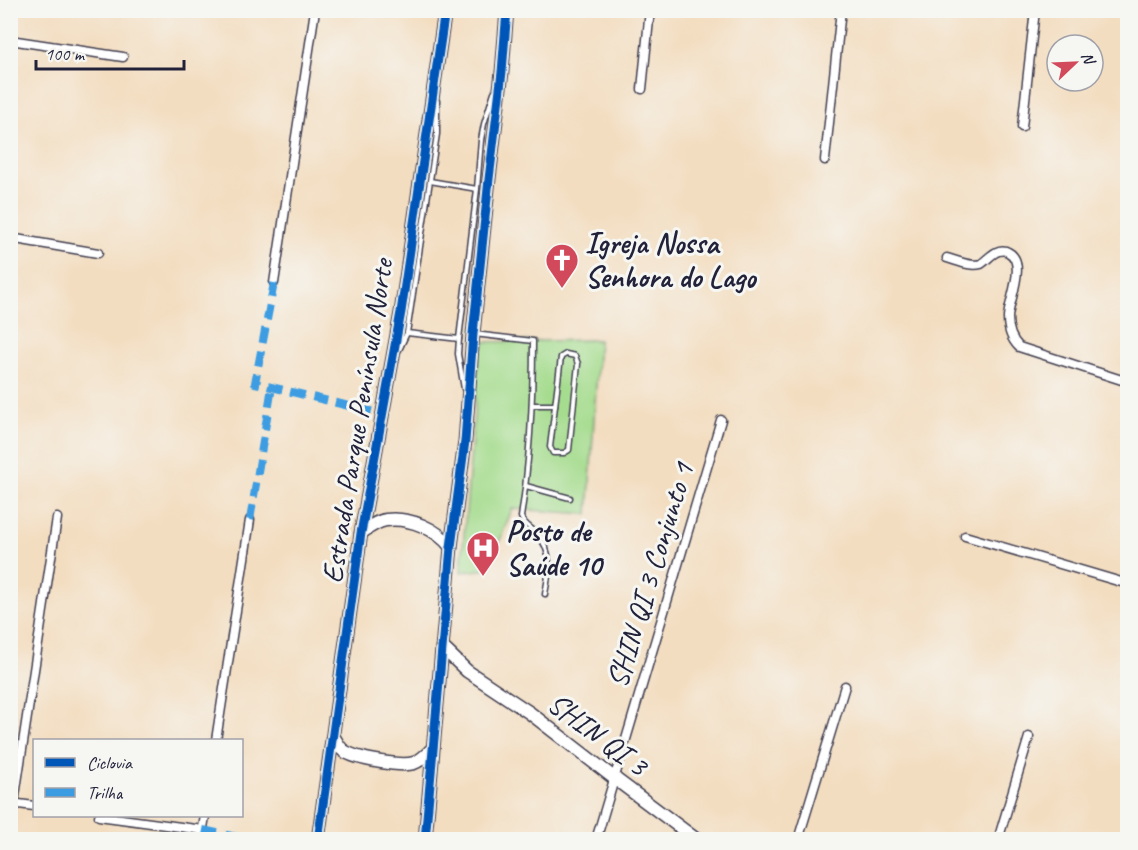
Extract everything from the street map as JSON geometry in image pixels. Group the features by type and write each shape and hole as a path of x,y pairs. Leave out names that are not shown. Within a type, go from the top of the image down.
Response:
{"main road":[{"name":"Estrada Parque Península Norte","path":"318,840 361,533 401,312 445,10"},
{"path":"425,840 451,547 465,441 473,334 507,10"},
{"path":"361,533 370,526 385,520 404,521 432,529 441,535 451,547"},
{"name":"SHIN QI 3","path":"442,647 467,671 530,713 697,840"},
{"path":"440,672 467,671"},
{"path":"333,736 340,747 349,754 385,762 404,764 415,762 433,748"}],"street":[{"path":"274,283 315,10"},
{"path":"642,89 650,10"},
{"path":"825,160 841,10"},
{"path":"1022,127 1035,10"},
{"path":"10,40 123,57"},
{"path":"10,238 98,254"},
{"path":"947,258 978,266 998,251 1010,252 1017,266 1016,283 1008,316 1013,341 1019,347 1128,382"},
{"name":"SHIN QI 3 Conjunto 1","path":"596,840 721,420"},
{"path":"10,829 12,803 57,518"},
{"path":"216,739 250,520"},
{"path":"965,536 1128,584"},
{"path":"798,840 845,686"},
{"path":"998,840 1029,737"},
{"path":"12,803 33,806"},
{"path":"104,817 202,835 205,817"}],"lane":[{"path":"467,408 458,354 459,339 481,140 484,124 502,72"},
{"path":"389,380 406,333 430,181 437,123 436,79"},
{"path":"430,181 477,189"},
{"path":"406,333 459,339"},
{"path":"473,334 533,341 532,405 521,517 523,523 540,536 547,548 550,563 545,594"},
{"path":"566,354 575,356 578,364 569,450 564,453 553,453 550,447 555,405 561,357 566,354"},
{"path":"532,405 555,405"},
{"path":"525,486 570,498"}],"green space":[{"path":"599,340 588,514 512,509 489,569 461,572 480,342"}],"marked path":[{"path":"274,283 255,383 382,414"},
{"path":"250,520 272,387"},
{"path":"203,830 251,840"}],"cycle path":[{"path":"318,840 361,533 401,312 445,10"},
{"path":"425,840 451,547 465,441 473,334 507,10"}],"place":[{"name":"Igreja Nossa Senhora do Lago","path":"562,289"},
{"name":"Posto de Saúde 10","path":"483,577"}]}
